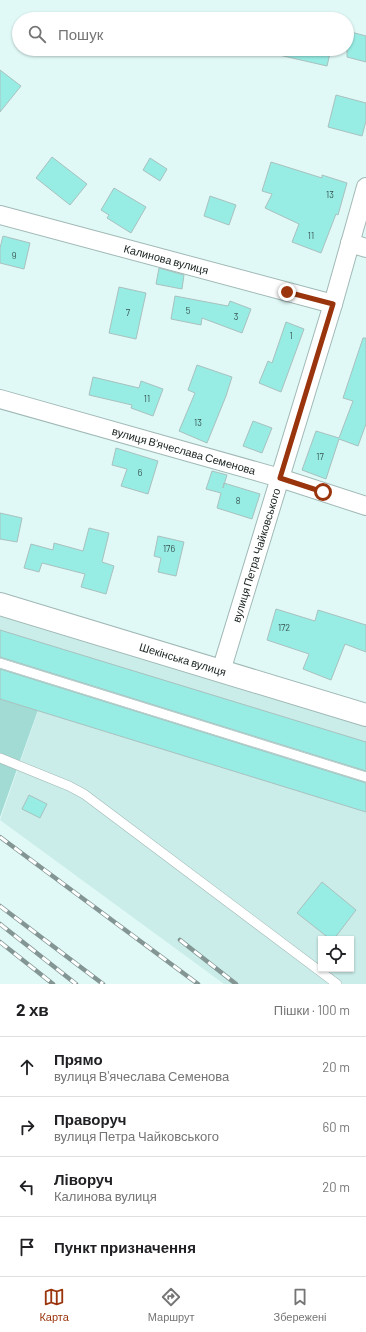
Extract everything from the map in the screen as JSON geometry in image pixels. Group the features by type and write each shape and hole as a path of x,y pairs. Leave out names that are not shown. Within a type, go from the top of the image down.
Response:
{"street":[{"name":"вулиця Петра Чайковського","path":"221,671 333,304 358,245 366,187"},
{"name":"Калинова вулиця","path":"0,215 333,304"},
{"name":"вулиця В'ячеслава Семенова","path":"0,399 280,478 366,506"},
{"name":"Шекінська вулиця","path":"0,604 366,715"}],"lane":[{"path":"0,663 366,777"},
{"path":"0,758 69,786 84,794 337,984"}],"shaded area":[{"path":"0,613 366,727 366,984 224,984 0,820 38,711 0,699"},
{"path":"0,699 38,710 0,817"}],"building":[{"path":"354,33 366,36 366,62 347,57 354,56"},
{"path":"283,56 329,56 327,66"},
{"path":"0,70 21,86 0,112"},
{"path":"336,95 366,103 366,121 362,136 328,127"},
{"path":"52,157 87,184 70,205 36,178"},
{"path":"150,158 167,169 160,181 143,170"},
{"path":"271,162 322,178 322,175 347,183 338,215 336,214 321,253 292,242 299,224 265,208 272,194 262,191"},
{"path":"114,188 146,207 131,233 107,218 109,215 101,210"},
{"path":"210,196 236,205 229,225 204,216"},
{"path":"3,236 30,243 24,269 0,263 0,248"},
{"path":"159,268 184,275 182,289 156,284"},
{"path":"119,287 146,293 136,339 109,333"},
{"path":"175,296 228,306 230,301 251,309 242,333 202,318 201,325 171,319"},
{"path":"286,322 304,329 281,392 259,383 268,361 272,363"},
{"path":"363,338 366,338 366,424 358,446 339,439 326,479 302,470 316,431 339,438 353,401 343,398"},
{"path":"197,365 232,377 207,443 179,431 195,393 188,390"},
{"path":"93,377 139,388 141,381 163,389 153,416 131,408 132,405 89,395"},
{"path":"253,421 272,428 262,453 243,446"},
{"path":"116,448 158,461 148,494 121,486 127,469 112,465"},
{"path":"212,471 227,475 224,483 260,494 252,519 217,508 221,493 206,489"},
{"path":"0,513 22,518 17,542 0,539"},
{"path":"89,528 109,533 102,562 114,566 106,594 81,587 85,574 42,563 39,572 24,568 31,544 53,550 54,543 83,551"},
{"path":"158,536 184,542 176,576 158,572 161,558 154,556"},
{"path":"276,609 315,621 318,610 366,625 366,652 345,644 331,680 303,669 309,654 267,640"},
{"path":"0,630 366,742 366,771 0,657"},
{"path":"0,669 366,783 366,812 0,699"},
{"path":"29,795 47,804 40,818 22,809"},
{"path":"322,882 356,910 336,936 326,936 297,913"}],"railway":[{"path":"0,837 198,984"},
{"path":"0,906 103,984"},
{"path":"0,924 76,984"},
{"path":"180,940 236,984"},
{"path":"0,942 53,984"}],"route":[{"path":"287,292 333,304 280,478 323,492"}]}
